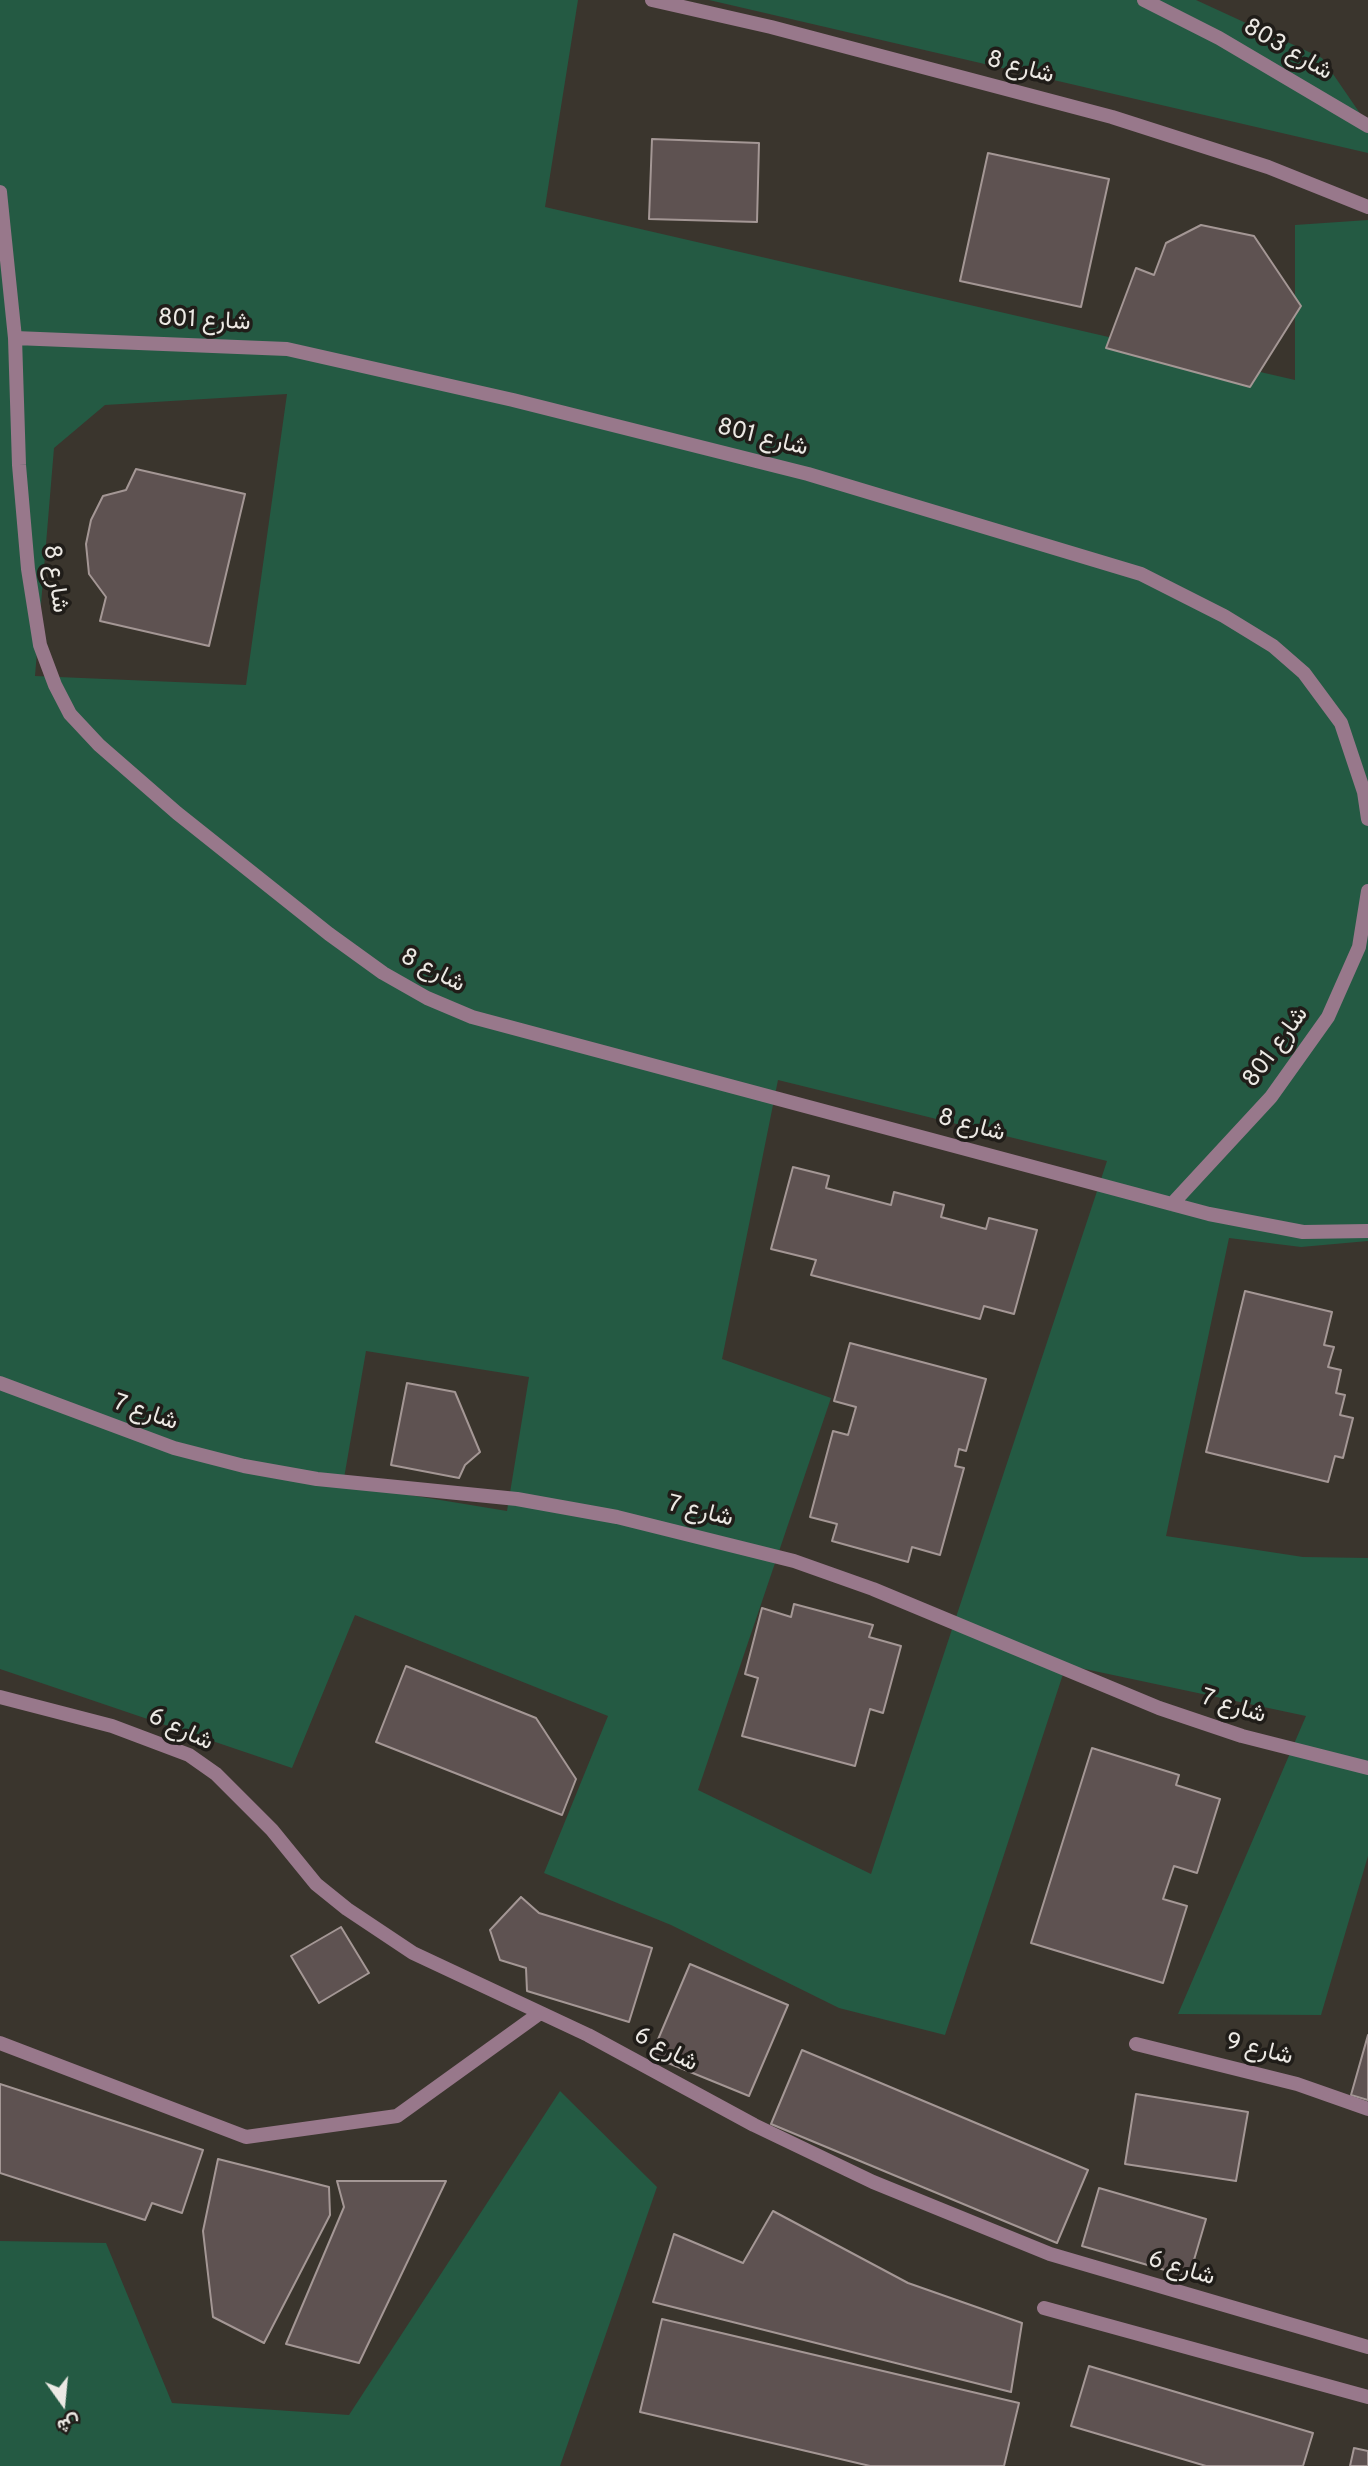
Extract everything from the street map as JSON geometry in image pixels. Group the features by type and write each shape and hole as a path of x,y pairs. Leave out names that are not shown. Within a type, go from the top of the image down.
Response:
{"street":[{"name":"شارع 8","path":"652,0 784,31 1112,117 1268,167 1368,207"},
{"name":"شارع 803","path":"1144,0 1219,38 1368,126"},
{"name":"شارع 8","path":"0,192 15,338 19,466 28,569 40,645 70,714 99,745 177,813 329,934 383,972 427,998 472,1017 1172,1204 1303,1232 1368,1231"},
{"name":"شارع 801","path":"15,338 286,349 513,400 795,471 1141,574 1224,616 1273,646 1304,673 1341,723 1364,792 1368,819"},
{"name":"شارع 801","path":"1172,1204 1271,1097 1328,1017 1359,947 1368,891"},
{"name":"شارع 7","path":"0,1382 161,1444 244,1466 317,1479 517,1499 617,1517 794,1561 873,1589 1159,1708 1242,1736 1368,1768"},
{"name":"شارع 6","path":"0,1698 112,1726 189,1755 216,1774 272,1830 316,1884 347,1909 413,1953 587,2035 754,2125 885,2188 1050,2255 1368,2347"},
{"path":"0,2043 246,2137 397,2116 540,2013"},
{"name":"شارع 9","path":"1136,2044 1297,2084 1368,2109"},
{"path":"1044,2308 1368,2397"}],"green space":[{"path":"0,0 578,0 545,207 1295,380 1295,225 1368,220 1368,1241 1301,1247 1229,1238 1166,1536 1303,1557 1368,1558 1368,1856 1321,2015 1178,2014 1306,1716 1066,1665 945,2035 839,2008 671,1925 544,1873 608,1716 355,1615 292,1768 0,1669","holes":["287,394 246,685 35,676 54,448 105,405","778,1080 1107,1161 871,1874 698,1790 831,1398 722,1359","366,1351 529,1377 507,1511 343,1484"]},
{"path":"709,0 1196,0 1322,58 1368,125 1368,153"},
{"path":"560,2091 657,2187 560,2466 0,2466 0,2241 106,2243 172,2403 349,2415"}],"building":[{"path":"652,139 759,143 757,222 649,219"},
{"path":"988,153 1109,179 1081,307 960,281"},
{"path":"1201,225 1254,236 1301,306 1250,387 1106,348 1136,268 1154,275 1166,243"},
{"path":"136,469 245,494 209,646 100,621 106,597 89,574 86,544 91,520 103,496 126,490"},
{"path":"793,1167 829,1176 826,1188 891,1205 894,1192 944,1205 941,1217 986,1229 989,1218 1037,1230 1014,1314 984,1306 980,1319 811,1275 816,1260 771,1249"},
{"path":"1245,1291 1332,1312 1324,1345 1334,1347 1328,1367 1341,1370 1336,1393 1345,1395 1340,1415 1353,1418 1343,1458 1335,1456 1328,1482 1206,1452"},
{"path":"850,1343 986,1379 966,1451 959,1449 955,1466 964,1468 940,1555 912,1547 908,1562 832,1541 837,1524 810,1517 833,1431 848,1435 856,1407 834,1401"},
{"path":"407,1383 455,1392 480,1452 465,1465 459,1478 391,1465"},
{"path":"794,1604 873,1625 869,1637 901,1646 883,1713 870,1709 855,1766 742,1736 758,1678 745,1674 762,1608 791,1617"},
{"path":"406,1666 536,1718 576,1779 562,1815 376,1742"},
{"path":"1092,1748 1179,1775 1176,1785 1220,1799 1197,1873 1174,1866 1163,1899 1187,1906 1163,1983 1031,1943"},
{"path":"521,1897 539,1913 652,1948 629,2022 527,1991 526,1968 500,1960 490,1930"},
{"path":"341,1927 369,1973 319,2003 291,1956"},
{"path":"690,1964 788,2005 749,2096 651,2056"},
{"path":"1368,2035 1368,2100 1351,2095"},
{"path":"802,2050 1088,2170 1057,2243 771,2124"},
{"path":"0,2084 203,2150 182,2213 152,2203 145,2220 0,2173"},
{"path":"1136,2094 1248,2112 1236,2181 1125,2164"},
{"path":"218,2159 329,2187 330,2215 264,2343 213,2317 203,2231"},
{"path":"337,2181 446,2181 359,2363 286,2344 344,2207"},
{"path":"1099,2188 1206,2219 1189,2277 1082,2246"},
{"path":"773,2211 908,2283 1022,2323 1011,2392 653,2302 674,2234 743,2263"},
{"path":"662,2319 1019,2403 1004,2466 870,2466 640,2412"},
{"path":"1089,2366 1313,2433 1303,2466 1206,2466 1071,2426"},
{"path":"1354,2448 1368,2451 1368,2466 1350,2466"}]}
